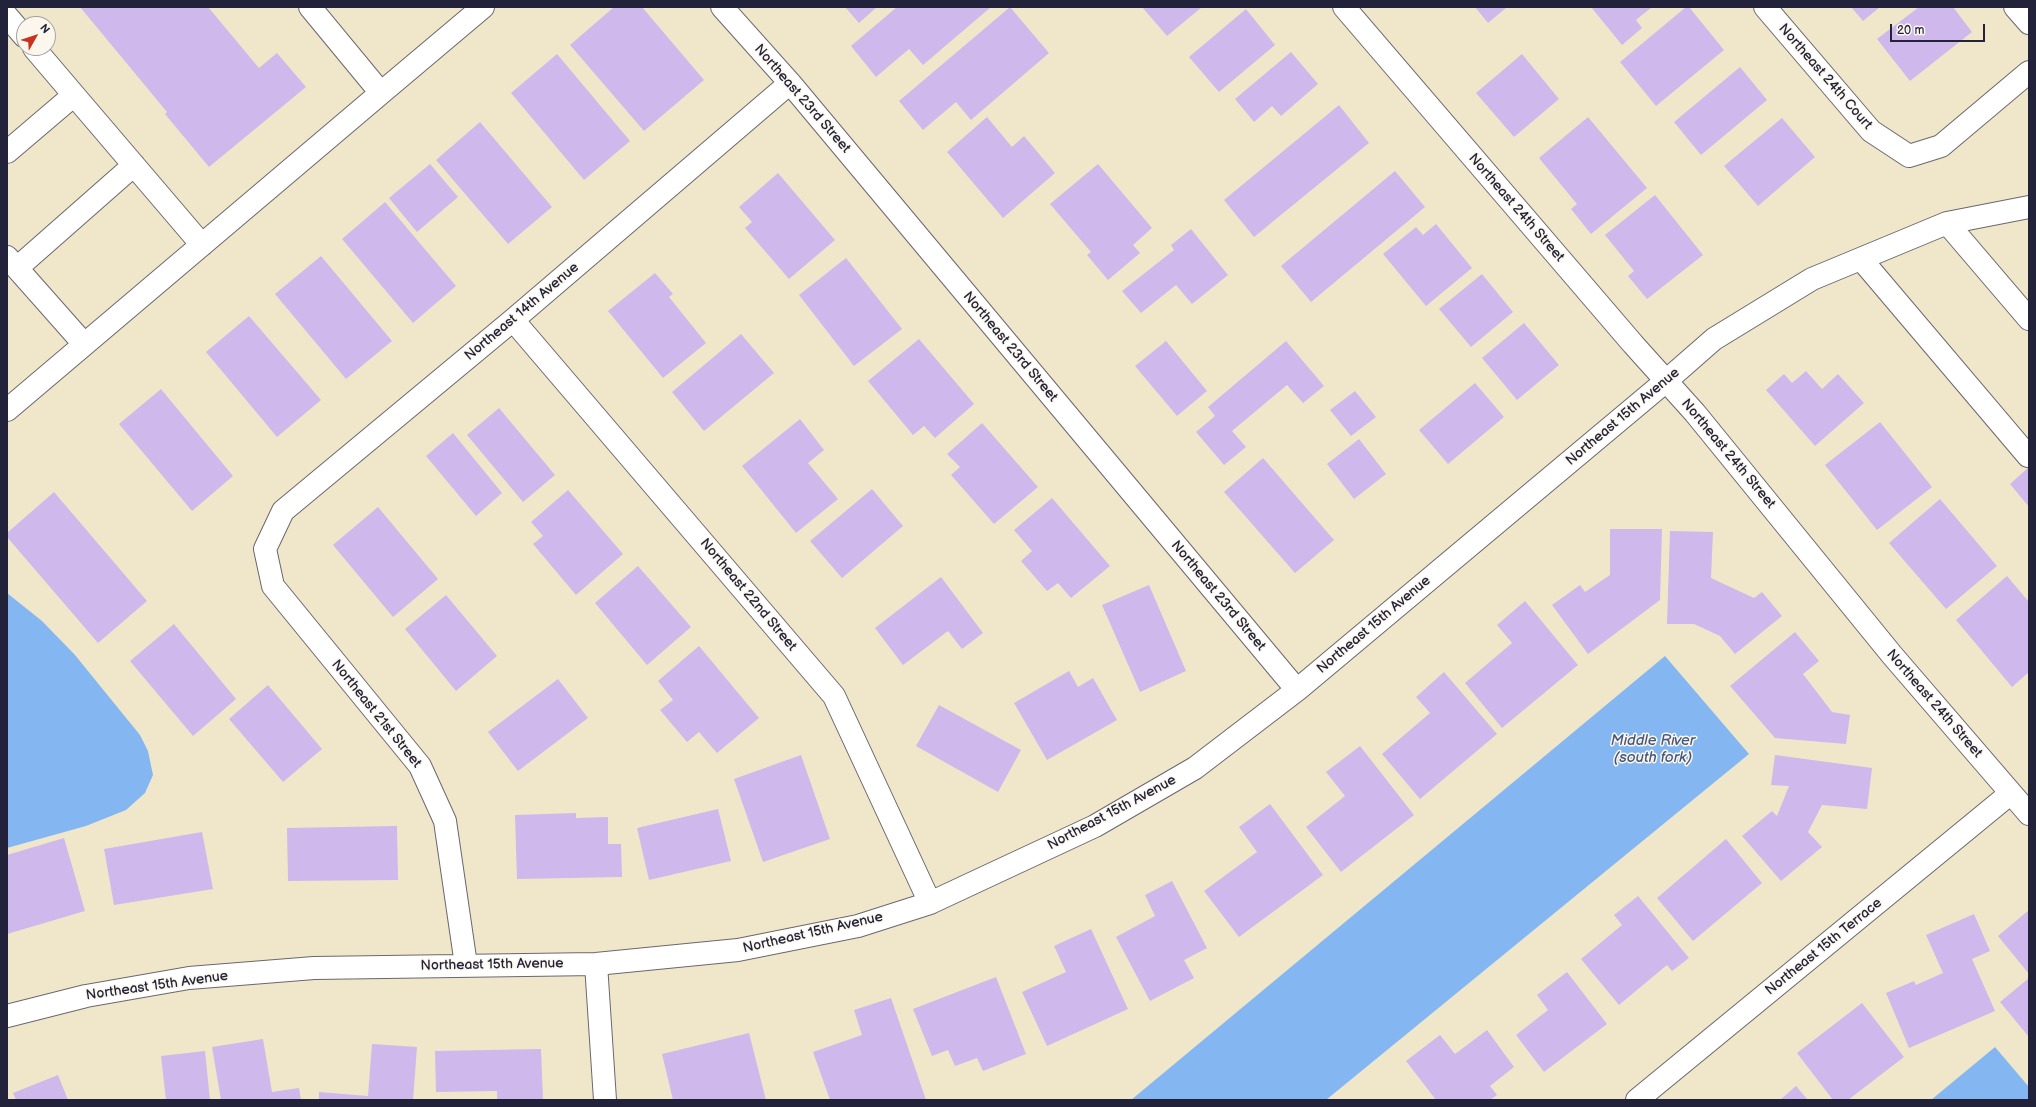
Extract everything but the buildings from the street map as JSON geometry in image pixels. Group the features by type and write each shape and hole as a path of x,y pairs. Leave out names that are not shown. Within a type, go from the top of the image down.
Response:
{"street":[{"path":"310,7 381,93"},
{"path":"7,410 482,7"},
{"name":"Northeast 23rd Street","path":"722,7 790,83 1297,690"},
{"name":"Northeast 24th Street","path":"1344,7 1666,381 1696,413 1892,655 2029,814"},
{"name":"Northeast 24th Court","path":"1765,7 1871,132 1909,156 1941,146 2029,72"},
{"path":"2015,7 2029,23"},
{"path":"7,16 16,27"},
{"path":"41,56 202,245"},
{"name":"Northeast 14th Avenue","path":"265,549 283,511 513,320 790,83"},
{"path":"7,152 74,95"},
{"path":"84,344 12,262 134,165"},
{"name":"Northeast 15th Avenue","path":"7,1016 86,996 189,978 314,968 596,964 738,950 858,926 930,903 1095,826 1195,768 1297,690 1666,381 1714,339 1812,280 1861,259 1947,223 2029,206"},
{"path":"1947,223 2029,319"},
{"path":"1861,259 2028,456"},
{"name":"Northeast 22nd Street","path":"513,320 834,696 930,903"},
{"name":"Northeast 21st Street","path":"265,549 273,586 420,766 445,821 466,965"},
{"name":"Northeast 15th Terrace","path":"1637,1100 2011,793"},
{"path":"596,964 605,1100"}],"water":[{"path":"7,593 42,621 75,655 140,735 148,751 153,775 145,793 126,810 86,826 7,848"},
{"name":"Middle River (south fork)","path":"1665,656 1749,754 1326,1100 1131,1100"},
{"path":"1995,1047 2029,1087 2029,1100 1931,1100"}]}
